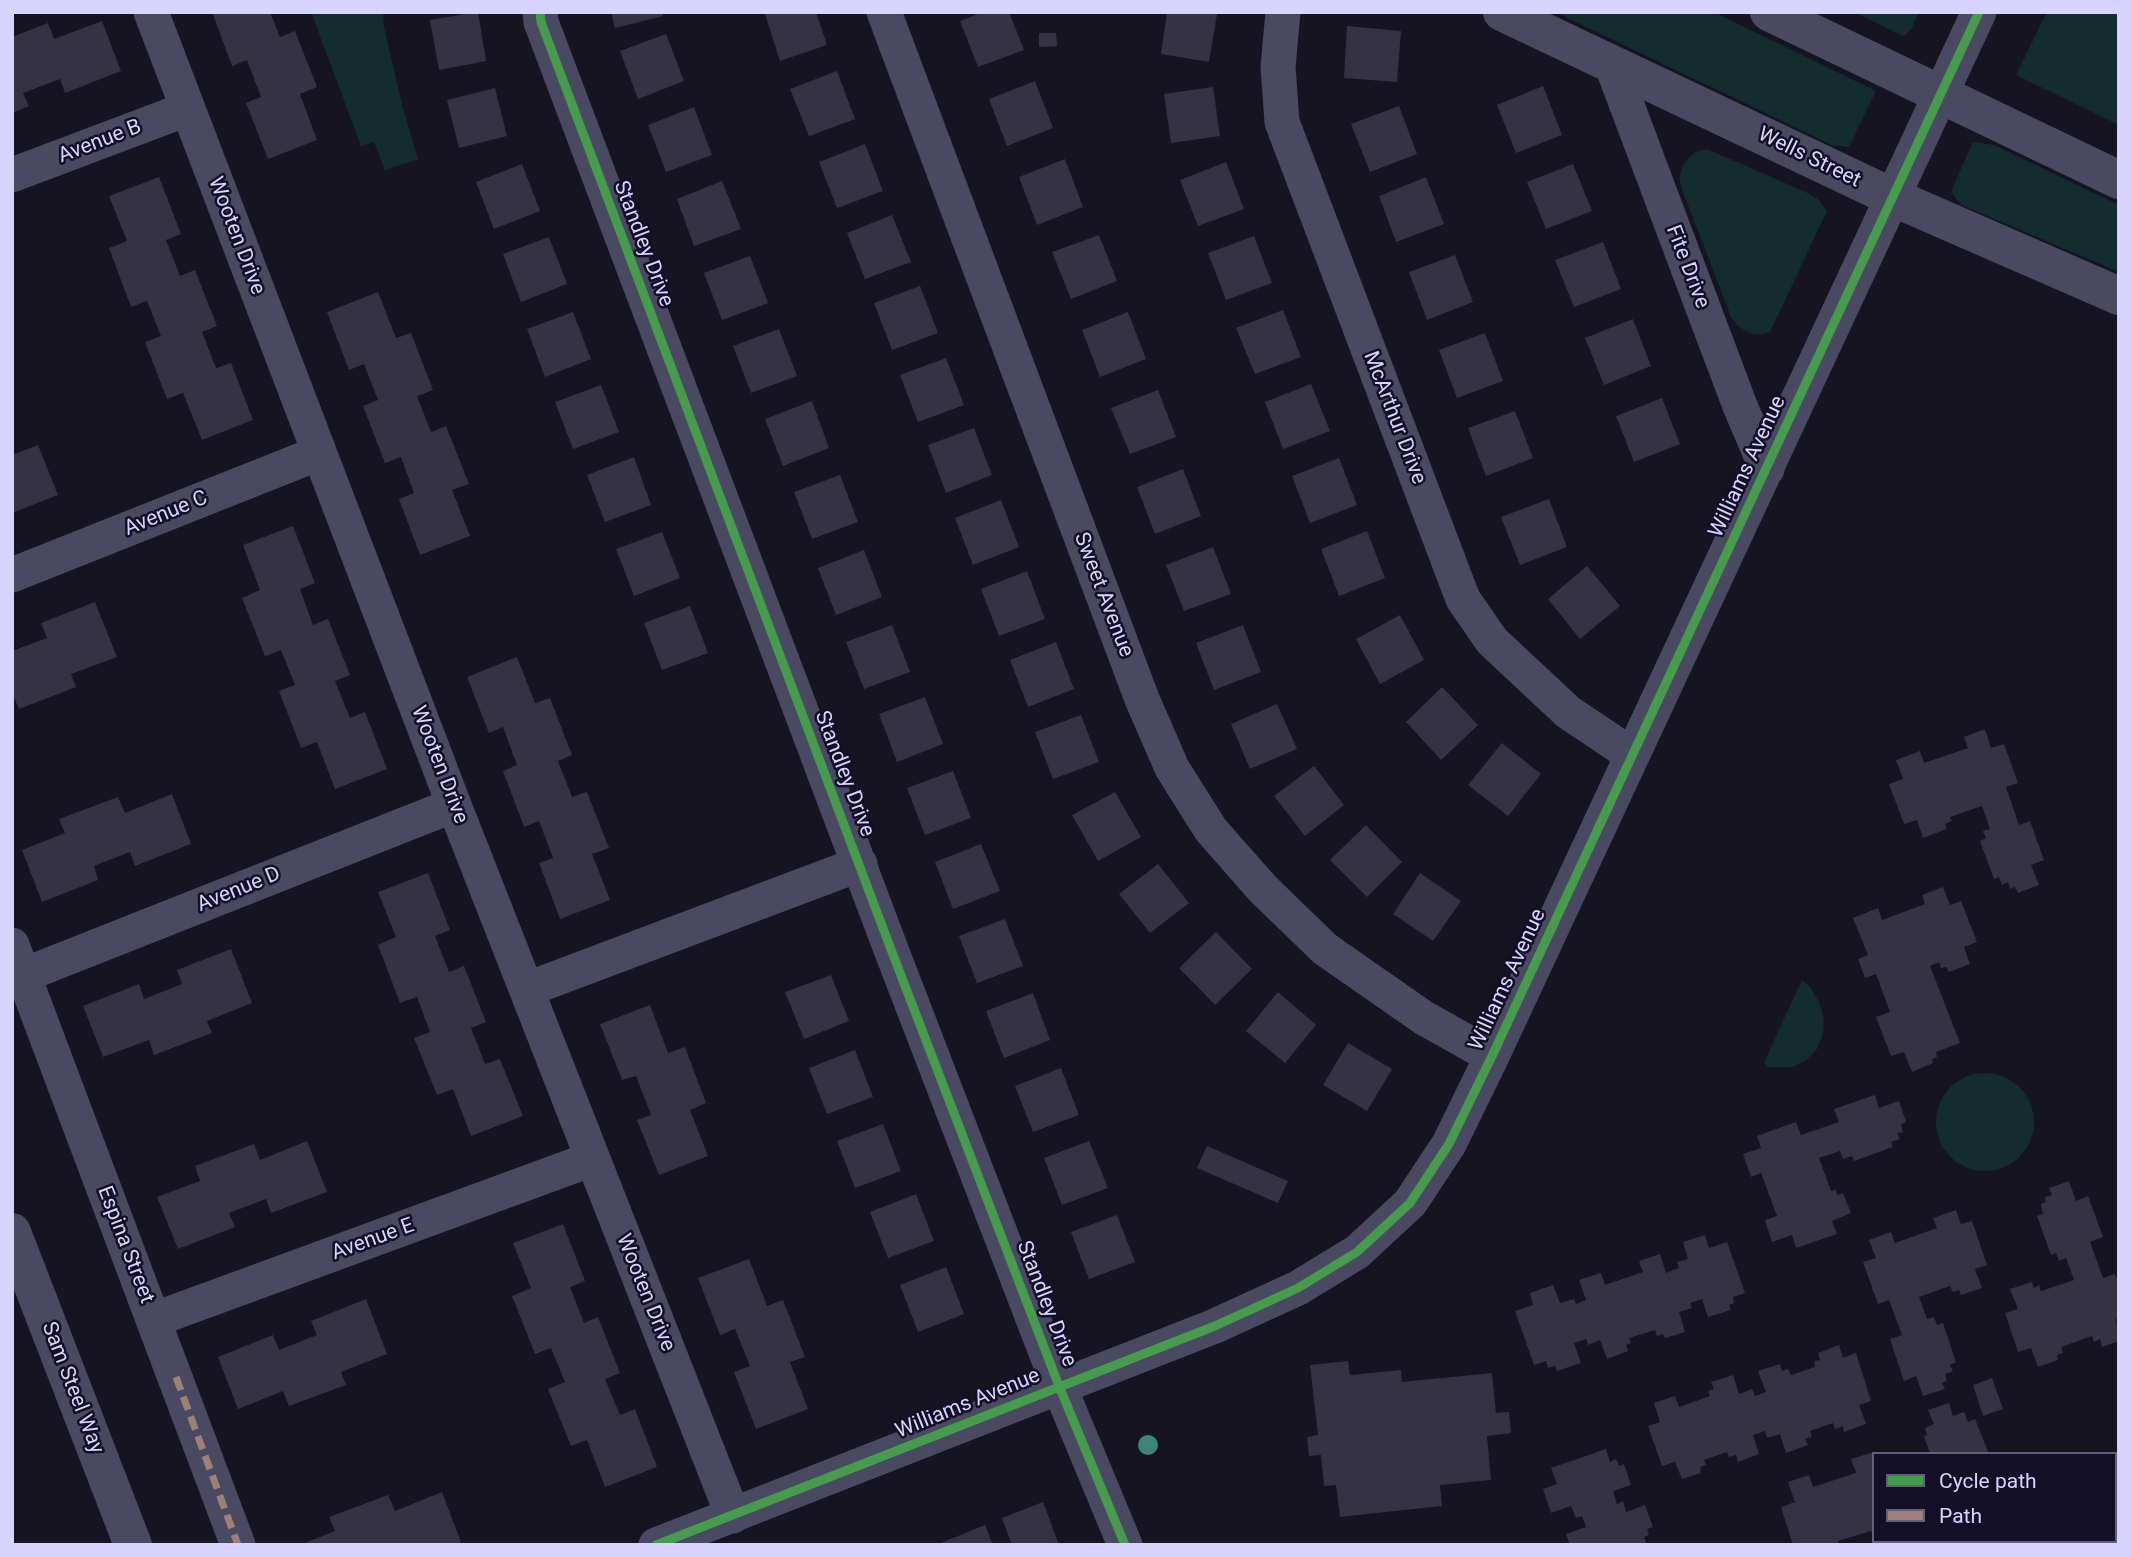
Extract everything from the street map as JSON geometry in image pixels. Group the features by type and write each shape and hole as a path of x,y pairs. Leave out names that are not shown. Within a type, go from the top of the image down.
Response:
{"street":[{"name":"Wooten Drive","path":"151,12 454,804 733,1516"},
{"name":"Standley Drive","path":"540,12 541,22 892,952 1059,1386 1125,1545"},
{"name":"Sweet Avenue","path":"884,12 1142,699 1172,768 1211,830 1263,889 1325,949 1424,1018 1492,1056"},
{"name":"McArthur Drive","path":"1283,12 1278,67 1282,122 1463,599 1492,641 1568,712 1632,755"},
{"name":"Wells Street","path":"1502,12 1892,197 2119,296"},
{"path":"1769,12 2119,180"},
{"name":"Williams Avenue","path":"656,1545 1215,1326 1298,1288 1356,1252 1410,1203 1435,1168 1492,1056 1979,12"},
{"name":"Fite Drive","path":"1611,64 1740,407 1767,468"},
{"name":"Avenue B","path":"12,175 187,109"},
{"name":"Avenue C","path":"12,575 319,453"},
{"name":"Avenue D","path":"18,960 454,804"},
{"path":"528,989 860,863"},
{"name":"Espina Street","path":"18,960 238,1545"},
{"name":"Avenue E","path":"153,1320 592,1159"},
{"name":"Sam Steel Way","path":"12,1232 133,1545"}],"green space":[{"path":"311,12 383,12 403,109 418,159 385,170 374,142 361,146"},
{"path":"1555,12 1714,12 1876,91 1849,147 1832,145"},
{"path":"1854,12 1919,12 1911,30 1903,36"},
{"path":"2047,12 2119,12 2119,125 2016,75"},
{"path":"1973,142 1994,145 2119,205 2119,272 1964,206 1956,199 1951,191"},
{"path":"1707,149 1810,194 1819,200 1827,211 1770,332 1757,335 1749,333 1731,317 1683,192 1679,178 1684,163 1694,153"},
{"path":"1802,980 1811,988 1820,1004 1824,1020 1823,1035 1817,1049 1806,1060 1792,1067 1768,1067 1764,1062"},
{"path":"1985,1073 2004,1076 2020,1087 2031,1103 2034,1122 2031,1141 2020,1157 2004,1168 1985,1171 1966,1168 1950,1157 1939,1141 1936,1122 1939,1103 1950,1087 1966,1076"}],"building":[{"path":"212,12 270,12 280,37 295,31 317,87 300,94 317,140 268,159 246,103 261,97 247,60 232,66"},
{"path":"478,12 486,61 439,70 430,20"},
{"path":"611,12 662,12 663,16 615,28"},
{"path":"816,12 827,45 780,61 765,14"},
{"path":"983,12 1009,12 1024,50 978,67 960,21"},
{"path":"1167,12 1217,14 1209,62 1161,54"},
{"path":"102,21 121,71 65,93 60,79 23,93 29,106 12,113 12,37 48,23 54,39"},
{"path":"1347,26 1401,31 1397,82 1344,78"},
{"path":"1039,33 1056,33 1057,46 1039,47"},
{"path":"666,34 684,81 638,99 620,51"},
{"path":"837,71 855,119 809,136 790,89"},
{"path":"1035,81 1053,128 1007,146 989,99"},
{"path":"1543,86 1562,135 1516,153 1497,105"},
{"path":"1213,87 1220,136 1171,143 1164,94"},
{"path":"495,88 507,136 459,148 447,100"},
{"path":"1399,106 1417,154 1370,172 1351,124"},
{"path":"694,107 712,155 666,172 648,125"},
{"path":"865,144 883,191 837,208 819,162"},
{"path":"1065,159 1083,207 1037,225 1019,177"},
{"path":"1226,162 1244,209 1198,226 1180,180"},
{"path":"522,164 540,211 494,229 476,182"},
{"path":"1573,164 1592,211 1546,229 1527,182"},
{"path":"159,177 181,234 166,240 180,276 195,270 217,326 202,332 216,368 231,363 253,420 202,440 183,393 167,399 145,342 161,336 147,301 131,307 109,248 127,241 109,196"},
{"path":"1426,177 1444,224 1396,242 1379,196"},
{"path":"722,181 741,229 694,246 677,199"},
{"path":"892,215 911,262 865,279 847,233"},
{"path":"1099,235 1117,281 1071,299 1052,252"},
{"path":"1254,236 1272,283 1226,300 1208,253"},
{"path":"549,237 567,284 521,302 503,254"},
{"path":"1603,242 1621,289 1574,307 1555,260"},
{"path":"1455,255 1473,302 1427,320 1409,272"},
{"path":"750,256 768,303 722,320 704,273"},
{"path":"920,286 938,333 892,350 874,303"},
{"path":"378,292 396,338 411,333 433,390 417,396 431,432 446,426 469,484 452,490 470,536 420,555 399,499 414,493 401,457 385,463 363,406 378,400 364,364 349,370 327,312"},
{"path":"1283,310 1301,357 1255,374 1236,328"},
{"path":"573,312 591,359 545,377 527,329"},
{"path":"1128,312 1146,359 1100,377 1082,330"},
{"path":"1633,319 1651,366 1604,385 1585,338"},
{"path":"779,329 797,376 751,393 733,346"},
{"path":"1485,333 1503,381 1457,398 1439,350"},
{"path":"946,358 964,405 918,422 900,375"},
{"path":"1311,384 1330,431 1283,449 1265,402"},
{"path":"601,385 619,432 573,449 555,402"},
{"path":"1158,390 1176,437 1130,454 1111,408"},
{"path":"1662,398 1680,444 1634,462 1616,416"},
{"path":"812,401 829,448 783,466 765,419"},
{"path":"1515,411 1533,458 1486,476 1468,428"},
{"path":"974,428 992,475 946,493 928,445"},
{"path":"38,445 58,495 12,513 12,455"},
{"path":"634,457 651,505 605,522 587,475"},
{"path":"1339,458 1357,505 1310,523 1292,476"},
{"path":"1183,469 1201,516 1155,534 1137,487"},
{"path":"840,475 858,522 812,539 794,492"},
{"path":"1549,499 1567,547 1520,565 1501,517"},
{"path":"1001,500 1019,547 973,565 955,518"},
{"path":"293,526 315,583 300,589 313,625 328,619 350,675 335,681 350,718 365,712 387,769 335,789 317,742 301,748 279,691 295,685 281,650 265,656 242,598 260,590 243,545"},
{"path":"1367,531 1385,578 1339,596 1321,549"},
{"path":"662,532 680,578 634,596 616,549"},
{"path":"1213,547 1231,594 1184,611 1166,565"},
{"path":"864,550 882,597 836,615 818,568"},
{"path":"1587,566 1620,606 1580,639 1548,599"},
{"path":"1027,571 1045,619 999,636 981,589"},
{"path":"95,602 117,657 71,674 76,687 19,709 12,693 12,651 47,638 41,623"},
{"path":"690,606 708,653 662,670 644,623"},
{"path":"1400,615 1424,660 1380,684 1356,639"},
{"path":"892,625 910,672 864,689 846,642"},
{"path":"1243,625 1261,672 1214,690 1196,643"},
{"path":"1056,642 1074,689 1028,707 1010,660"},
{"path":"517,657 535,703 550,698 572,755 558,761 572,797 587,792 609,848 592,854 610,900 560,919 539,863 553,858 539,821 524,827 503,771 517,765 503,727 489,733 467,677"},
{"path":"1442,687 1478,725 1441,760 1406,722"},
{"path":"925,697 943,744 897,762 879,714"},
{"path":"1277,704 1297,749 1250,769 1231,724"},
{"path":"1081,715 1099,762 1053,779 1035,732"},
{"path":"1985,729 1991,748 2004,744 2018,783 2006,787 2019,825 2030,821 2044,860 2031,865 2039,885 2018,893 2015,887 2010,889 2008,882 2002,885 1999,877 1994,879 1980,841 1986,838 1983,831 1990,829 1982,806 1950,817 1952,821 1945,824 1947,829 1923,838 1917,820 1904,824 1889,784 1903,779 1896,760 1920,751 1924,763 1968,748 1964,737"},
{"path":"1502,743 1541,774 1508,816 1468,785"},
{"path":"1314,766 1344,805 1305,836 1274,796"},
{"path":"953,771 971,818 925,835 907,788"},
{"path":"1115,792 1141,837 1098,861 1072,815"},
{"path":"172,794 191,844 135,866 130,852 94,866 98,880 42,902 22,850 65,833 59,819 118,797 125,813"},
{"path":"1366,825 1402,862 1367,897 1330,860"},
{"path":"981,844 1000,891 953,909 935,862"},
{"path":"1158,864 1189,903 1150,933 1119,894"},
{"path":"428,873 450,930 435,936 449,972 464,966 486,1022 471,1028 485,1064 500,1059 523,1116 471,1136 453,1089 437,1095 414,1038 430,1032 417,997 400,1003 378,945 396,937 378,892"},
{"path":"1420,873 1461,901 1433,941 1393,914"},
{"path":"1943,887 1950,905 1961,901 1977,942 1964,947 1970,964 1949,972 1946,967 1941,968 1939,962 1930,966 1960,1043 1936,1052 1937,1057 1932,1059 1933,1063 1912,1072 1904,1052 1891,1056 1876,1017 1890,1012 1876,974 1865,978 1858,959 1868,955 1853,918 1878,908 1882,920 1925,904 1922,895"},
{"path":"1005,919 1023,966 977,983 959,936"},
{"path":"1216,932 1252,969 1215,1005 1179,968"},
{"path":"231,949 252,1003 207,1021 212,1033 154,1055 149,1040 103,1057 83,1006 139,984 144,999 182,984 177,970"},
{"path":"831,975 849,1021 804,1039 785,992"},
{"path":"1278,992 1316,1025 1285,1063 1246,1031"},
{"path":"1033,993 1050,1040 1004,1058 986,1011"},
{"path":"650,1005 668,1053 685,1047 706,1103 690,1110 708,1156 659,1175 637,1120 651,1115 636,1076 622,1080 600,1024"},
{"path":"1348,1043 1392,1069 1367,1111 1323,1085"},
{"path":"855,1050 873,1097 827,1114 809,1068"},
{"path":"1061,1068 1079,1115 1033,1132 1015,1086"},
{"path":"1875,1095 1879,1108 1899,1101 1906,1122 1901,1124 1903,1132 1897,1133 1900,1139 1891,1142 1893,1147 1854,1161 1852,1156 1843,1159 1840,1151 1819,1158 1831,1191 1836,1190 1837,1195 1843,1193 1851,1213 1832,1221 1837,1234 1796,1248 1792,1235 1772,1242 1765,1220 1777,1216 1761,1173 1751,1177 1743,1154 1761,1148 1757,1136 1796,1122 1801,1135 1839,1122 1834,1109"},
{"path":"883,1124 901,1171 855,1188 837,1141"},
{"path":"307,1141 327,1192 271,1213 266,1199 229,1213 235,1227 178,1249 157,1197 200,1181 195,1166 254,1144 260,1160"},
{"path":"1089,1141 1108,1188 1062,1205 1044,1158"},
{"path":"1207,1146 1288,1181 1278,1203 1197,1168"},
{"path":"2069,1181 2076,1201 2088,1196 2103,1237 2090,1242 2103,1278 2115,1274 2119,1283 2119,1318 2116,1319 2119,1341 2102,1347 2100,1339 2094,1342 2092,1336 2061,1347 2063,1353 2057,1355 2058,1360 2038,1367 2031,1348 2018,1352 2005,1313 2018,1309 2010,1289 2032,1282 2034,1288 2039,1285 2041,1291 2074,1280 2066,1258 2059,1261 2056,1253 2051,1255 2037,1216 2043,1214 2041,1204 2046,1202 2045,1197 2052,1195 2049,1188"},
{"path":"916,1194 934,1241 888,1258 870,1212"},
{"path":"1956,1210 1961,1224 1972,1221 1987,1265 1975,1269 1982,1288 1961,1295 1959,1290 1953,1292 1950,1286 1919,1297 1927,1319 1934,1317 1937,1325 1943,1323 1956,1362 1950,1365 1953,1371 1945,1374 1947,1381 1942,1383 1945,1389 1923,1396 1916,1376 1904,1381 1890,1339 1902,1335 1889,1300 1878,1304 1863,1262 1876,1258 1869,1240 1891,1232 1895,1243 1937,1228 1933,1218"},
{"path":"1117,1215 1135,1262 1089,1279 1071,1232"},
{"path":"563,1224 585,1281 570,1287 584,1323 598,1317 620,1373 605,1379 620,1415 635,1409 657,1467 605,1487 587,1440 571,1446 548,1389 565,1382 551,1348 535,1354 512,1296 531,1288 513,1243"},
{"path":"1705,1235 1709,1248 1727,1242 1745,1293 1733,1297 1734,1303 1729,1305 1731,1310 1708,1317 1702,1299 1690,1303 1692,1308 1679,1312 1685,1332 1665,1338 1663,1334 1657,1336 1655,1330 1629,1338 1631,1343 1626,1345 1628,1351 1607,1359 1600,1340 1588,1345 1586,1339 1574,1343 1581,1363 1557,1371 1555,1366 1548,1368 1546,1361 1534,1365 1515,1311 1533,1305 1530,1293 1553,1285 1560,1303 1574,1299 1576,1304 1586,1300 1579,1280 1601,1273 1605,1285 1643,1272 1639,1261 1660,1254 1666,1273 1679,1268 1677,1262 1688,1259 1683,1242"},
{"path":"749,1259 767,1306 783,1300 805,1357 790,1362 808,1409 756,1429 734,1372 750,1366 735,1329 720,1335 698,1278"},
{"path":"946,1267 964,1314 918,1332 900,1285"},
{"path":"366,1299 387,1354 341,1372 346,1385 289,1406 283,1391 238,1409 218,1357 273,1335 279,1350 317,1335 311,1321"},
{"path":"1839,1345 1843,1358 1856,1353 1871,1401 1859,1405 1866,1424 1844,1432 1843,1426 1835,1429 1833,1423 1810,1431 1812,1437 1805,1439 1808,1445 1786,1453 1780,1434 1767,1438 1765,1431 1753,1435 1759,1454 1738,1462 1736,1455 1729,1457 1727,1452 1704,1460 1706,1465 1700,1467 1701,1473 1682,1479 1675,1462 1662,1466 1648,1426 1660,1422 1654,1403 1675,1396 1679,1407 1710,1396 1708,1391 1714,1389 1711,1382 1733,1375 1739,1394 1752,1389 1755,1396 1766,1392 1758,1371 1780,1364 1782,1371 1788,1369 1791,1375 1815,1367 1814,1361 1820,1360 1818,1353"},
{"path":"1348,1361 1350,1375 1401,1370 1402,1382 1492,1373 1496,1413 1509,1412 1511,1433 1487,1436 1491,1480 1440,1485 1442,1506 1340,1517 1336,1485 1324,1486 1321,1455 1309,1456 1307,1437 1318,1435 1310,1365"},
{"path":"1992,1378 2003,1409 1983,1416 1973,1385"},
{"path":"1949,1403 1953,1416 1964,1412 1968,1422 1975,1419 1988,1452 1929,1452 1924,1436 1927,1435 1925,1428 1934,1424 1928,1410"},
{"path":"1606,1449 1610,1462 1616,1459 1619,1466 1624,1464 1631,1485 1613,1491 1617,1504 1623,1501 1626,1512 1645,1505 1653,1527 1647,1529 1649,1535 1644,1537 1647,1545 1570,1545 1566,1534 1586,1527 1582,1516 1576,1518 1571,1506 1551,1513 1543,1489 1557,1484 1551,1468"},
{"path":"1872,1453 1872,1533 1871,1531 1838,1541 1840,1545 1793,1545 1781,1507 1795,1502 1788,1482 1809,1475 1813,1487 1856,1473 1851,1459"},
{"path":"442,1492 461,1542 455,1545 300,1545 335,1531 329,1517 388,1495 395,1511"},
{"path":"1043,1502 1059,1545 1012,1545 1002,1518"},
{"path":"985,1525 993,1545 936,1545"},
{"path":"1874,1543 1905,1545 1875,1545"},
{"path":"1962,1543 2020,1543 2014,1545"}],"marked path":[{"path":"176,1377 238,1545"}],"cycle path":[{"path":"540,12 541,22 892,952 1059,1386 1125,1545"},
{"path":"656,1545 1215,1326 1298,1288 1357,1252 1410,1203 1449,1144 1492,1056 1979,12"}]}
